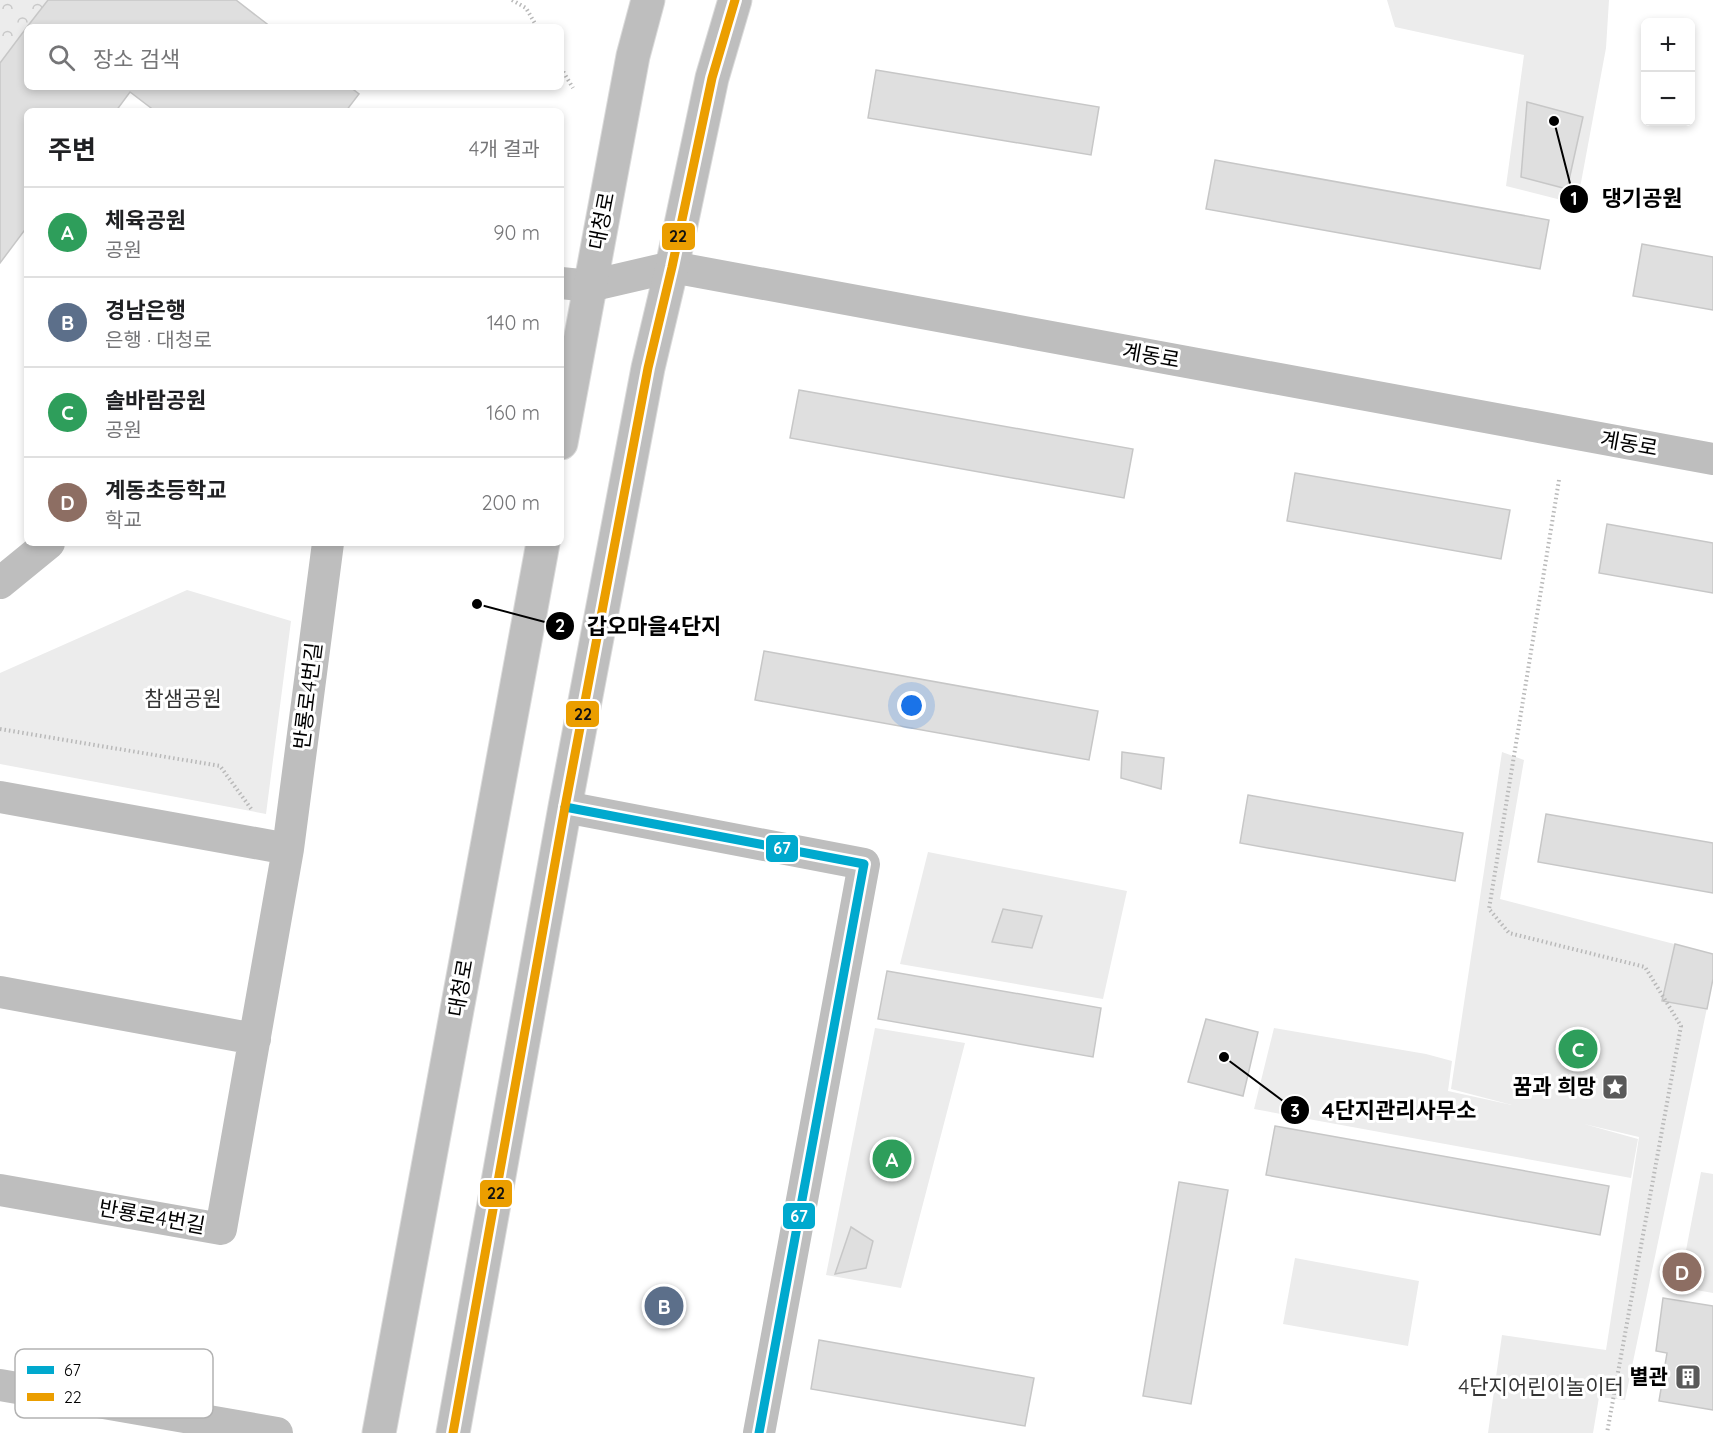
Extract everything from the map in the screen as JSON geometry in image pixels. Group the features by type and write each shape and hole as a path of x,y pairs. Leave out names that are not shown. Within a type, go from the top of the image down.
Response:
{"main road":[{"name":"대청로","path":"564,409 575,285 648,0"},
{"path":"453,1433 565,807 648,368 712,78 735,0"},
{"name":"대청로","path":"379,1433 542,546"}],"street":[{"name":"계동로","path":"575,285 672,267 1713,459"},
{"path":"0,584 45,546"},
{"name":"반룡로4번길","path":"0,1190 221,1229 288,849 328,546"},
{"path":"0,797 288,849"},
{"path":"565,807 864,864 759,1433"},
{"path":"0,992 255,1039"},
{"path":"0,1385 15,1388"},
{"path":"190,1418 277,1433"}],"path":[{"path":"512,0 526,8 535,24"},
{"path":"564,73 573,88"},
{"path":"1559,480 1489,909 1509,933 1645,967 1681,1026 1607,1433"},
{"path":"0,729 220,766"}],"green space":[{"path":"0,0 55,0 30,24 24,24 24,33 0,80"},
{"path":"1387,0 1609,0 1606,48 1577,204 1506,186 1524,55 1395,27"},
{"name":"참샘공원","path":"187,590 291,621 266,814 0,764 0,673"},
{"name":"4단지어린이놀이터","path":"1502,752 1524,760 1500,899 1713,954 1713,979 1625,1400 1599,1397 1593,1433 1488,1433 1502,1335 1606,1350 1639,1137 1584,1124 1638,1139 1631,1178 1254,1109 1274,1028 1426,1054 1452,1061 1448,1091 1512,1105 1451,1089"},
{"path":"928,852 1127,891 1103,999 900,964"},
{"path":"875,1028 965,1043 901,1288 826,1275"},
{"path":"1701,1172 1713,1174 1713,1293 1679,1287"},
{"path":"1295,1258 1419,1281 1408,1346 1283,1324"}],"building":[{"path":"48,0 236,0 267,24 29,24"},
{"path":"24,31 24,90 354,90 359,94 348,108 151,108 130,92 118,108 24,108 24,231 0,263 0,63"},
{"path":"876,70 1099,107 1091,155 868,118"},
{"path":"1527,102 1583,117 1567,189 1521,177"},
{"path":"1215,160 1549,220 1540,269 1206,209"},
{"path":"1642,244 1713,257 1713,310 1633,296"},
{"path":"799,390 1133,449 1124,498 790,438"},
{"path":"1295,473 1510,510 1501,559 1287,521"},
{"path":"1607,524 1713,543 1713,593 1599,573"},
{"path":"764,651 1098,711 1089,760 755,700"},
{"path":"1122,752 1164,758 1161,789 1121,778"},
{"path":"1248,795 1463,833 1455,881 1240,843"},
{"path":"1546,814 1713,843 1713,893 1538,862"},
{"path":"1003,909 1042,916 1032,948 992,942"},
{"path":"1675,944 1713,954 1713,979 1707,1009 1662,1001"},
{"path":"887,971 1101,1008 1093,1057 878,1019"},
{"path":"1206,1019 1258,1032 1243,1096 1188,1082"},
{"path":"1275,1126 1609,1186 1600,1235 1266,1175"},
{"path":"1179,1182 1228,1190 1191,1404 1143,1396"},
{"path":"851,1227 873,1241 866,1268 835,1274"},
{"name":"별관","path":"1663,1298 1713,1306 1713,1410 1659,1401 1667,1353 1656,1351"},
{"path":"819,1340 1034,1378 1025,1426 811,1389"}],"transit line":[{"name":"22","path":"453,1433 565,807 648,368 712,78 735,0"},
{"name":"67","path":"565,807 864,864 759,1433"}],"place":[{"name":"댕기공원","path":"1554,121"},
{"name":"갑오마을4단지","path":"477,604"},
{"name":"솔바람공원","path":"1578,1049"},
{"name":"4단지관리사무소","path":"1224,1057"},
{"name":"꿈과 희망","path":"1615,1087"},
{"name":"체육공원","path":"892,1159"},
{"name":"계동초등학교","path":"1682,1272"},
{"name":"경남은행","path":"664,1306"},
{"name":"별관","path":"1688,1377"}]}
